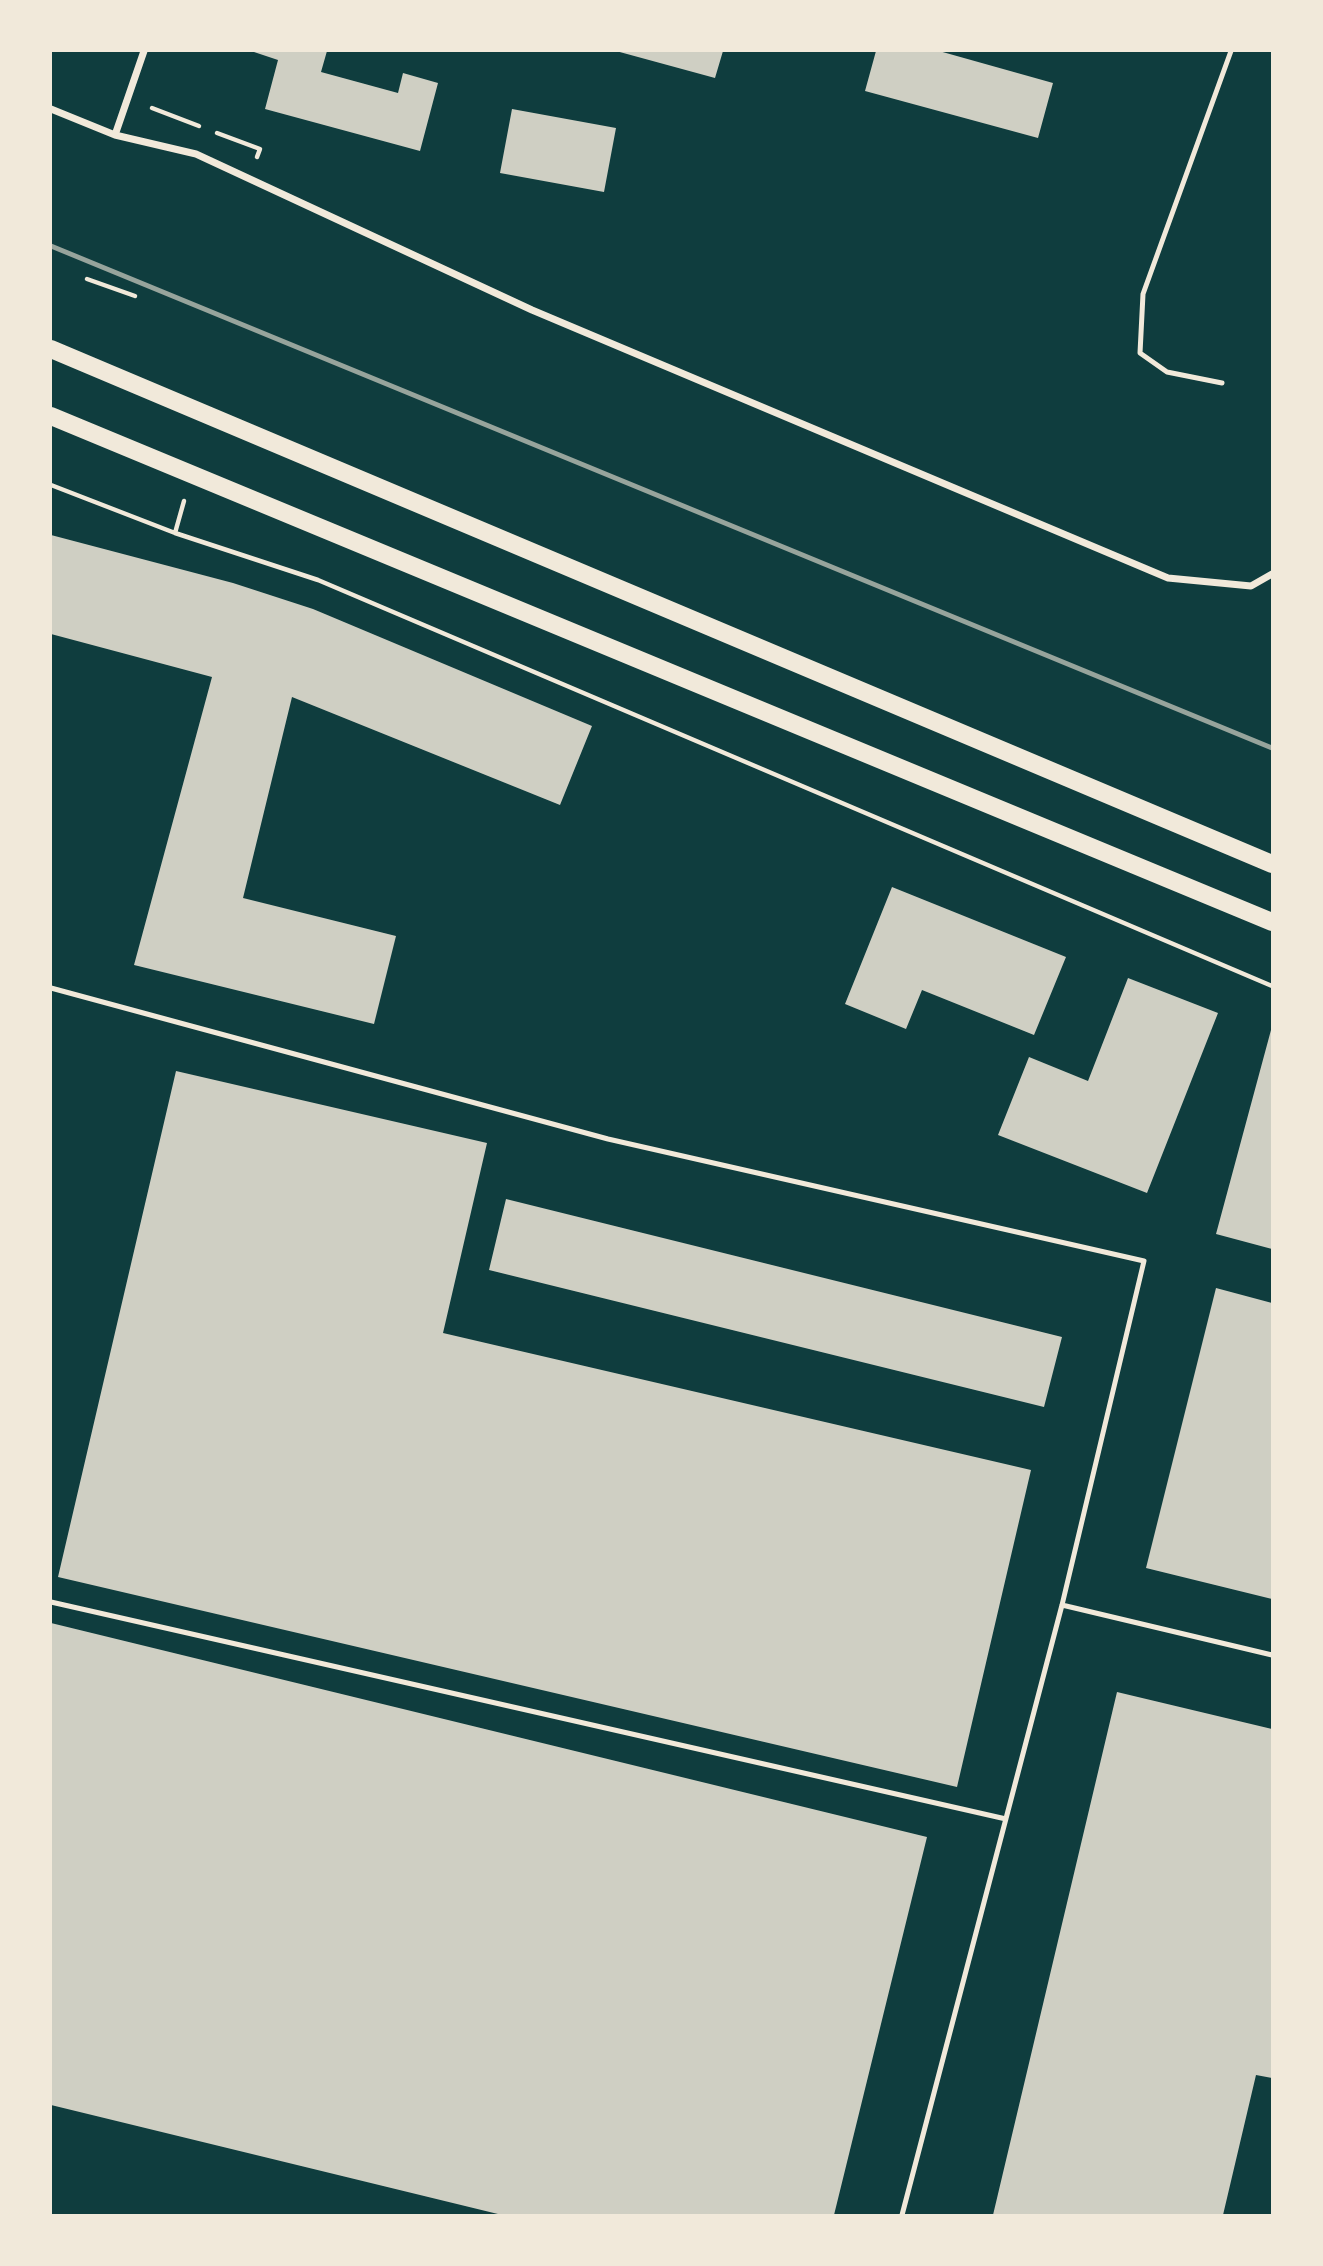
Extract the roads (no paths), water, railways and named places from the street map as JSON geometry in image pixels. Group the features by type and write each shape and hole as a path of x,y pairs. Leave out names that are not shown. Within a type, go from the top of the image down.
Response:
{"main road":[{"path":"51,349 1272,864"},
{"path":"51,416 1272,922"}],"street":[{"path":"115,135 144,51"},
{"path":"51,108 115,135 195,154 532,310 1168,578 1251,586 1272,574"}],"lane":[{"path":"1222,383 1167,372 1140,353 1143,294 1231,51"},
{"path":"51,988 608,1139 1144,1261 1062,1605 902,2215"},
{"path":"51,1602 1006,1819"},
{"path":"1062,1605 1272,1655"}],"railway":[{"path":"51,246 1272,748"}]}
